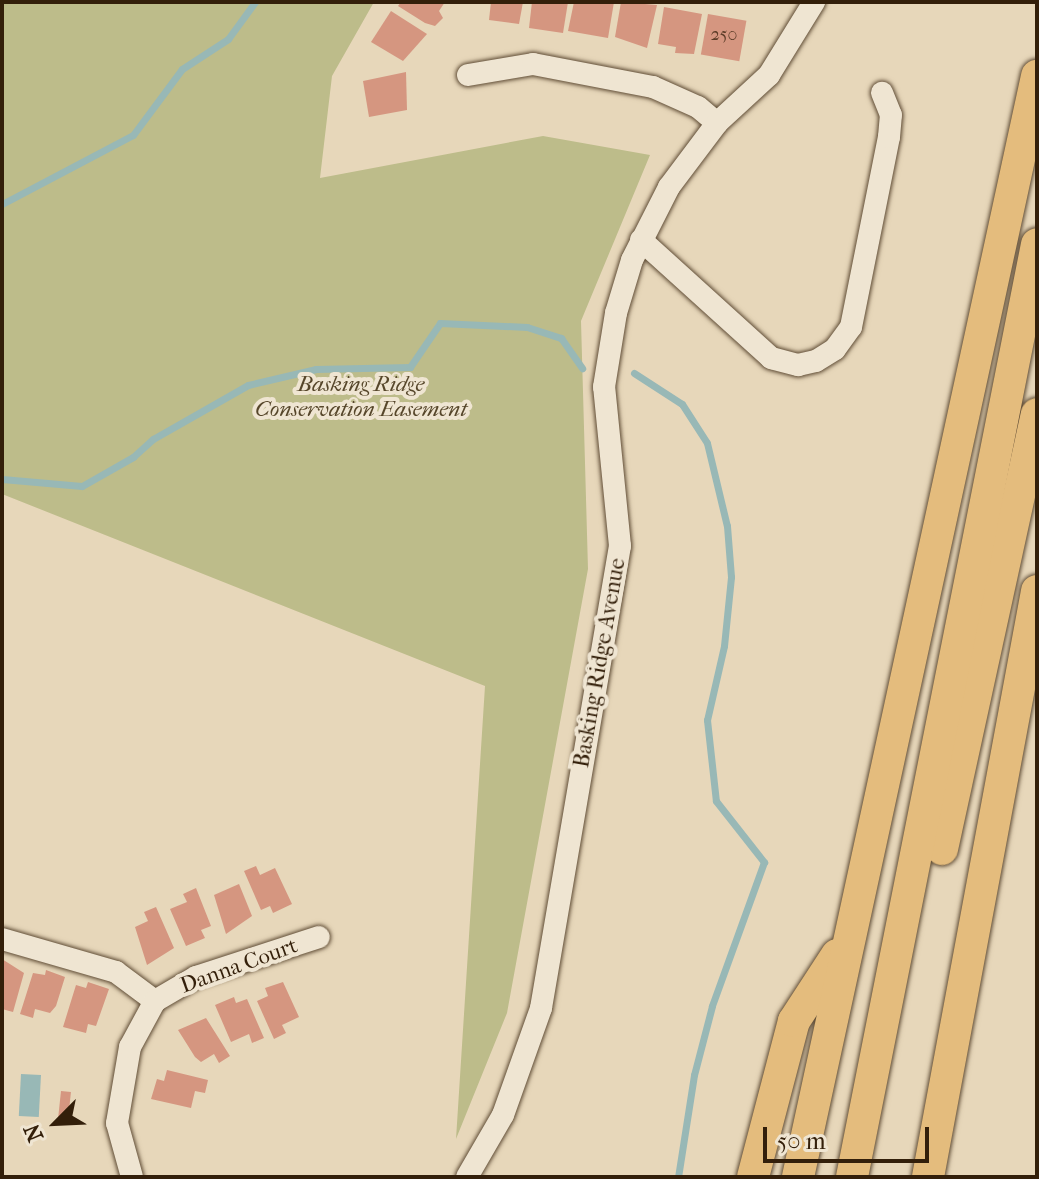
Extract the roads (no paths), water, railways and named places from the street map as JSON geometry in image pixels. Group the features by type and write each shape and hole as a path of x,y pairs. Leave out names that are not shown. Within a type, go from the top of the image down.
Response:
{"highway":[{"path":"798,1177 1036,87"},
{"path":"852,1177 1037,244"},
{"path":"875,1177 1037,414"},
{"path":"928,1177 1037,591"},
{"path":"753,1177 794,1021 848,939"}],"street":[{"name":"Basking Ridge Avenue","path":"467,1177 503,1115 541,1008 620,546 604,387 616,313 641,240 669,187 717,123 769,75 814,2"},
{"path":"468,75 533,64 653,87 687,101 717,123"},
{"path":"641,240 771,358 798,365 835,349 851,327 889,137 891,115 882,93"},
{"name":"Danna Court","path":"132,1177 117,1123 130,1047 155,1001 196,977 319,937"},
{"path":"2,939 116,972 155,1001"}],"water":[{"path":"21,1074 41,1075 39,1117 19,1116"}],"waterway":[{"path":"2,204 133,135 182,69 228,39 255,2"},
{"path":"2,479 82,486 133,457 153,439 248,385 316,369 410,367 440,323 527,327 561,338 582,368"},
{"path":"634,373 682,404 707,443 727,526 731,577 724,646 707,720 716,801 764,862 712,1006 694,1075 678,1177"}],"park label":[{"name":"Basking Ridge Conservation Easement","path":"361,396"}]}
